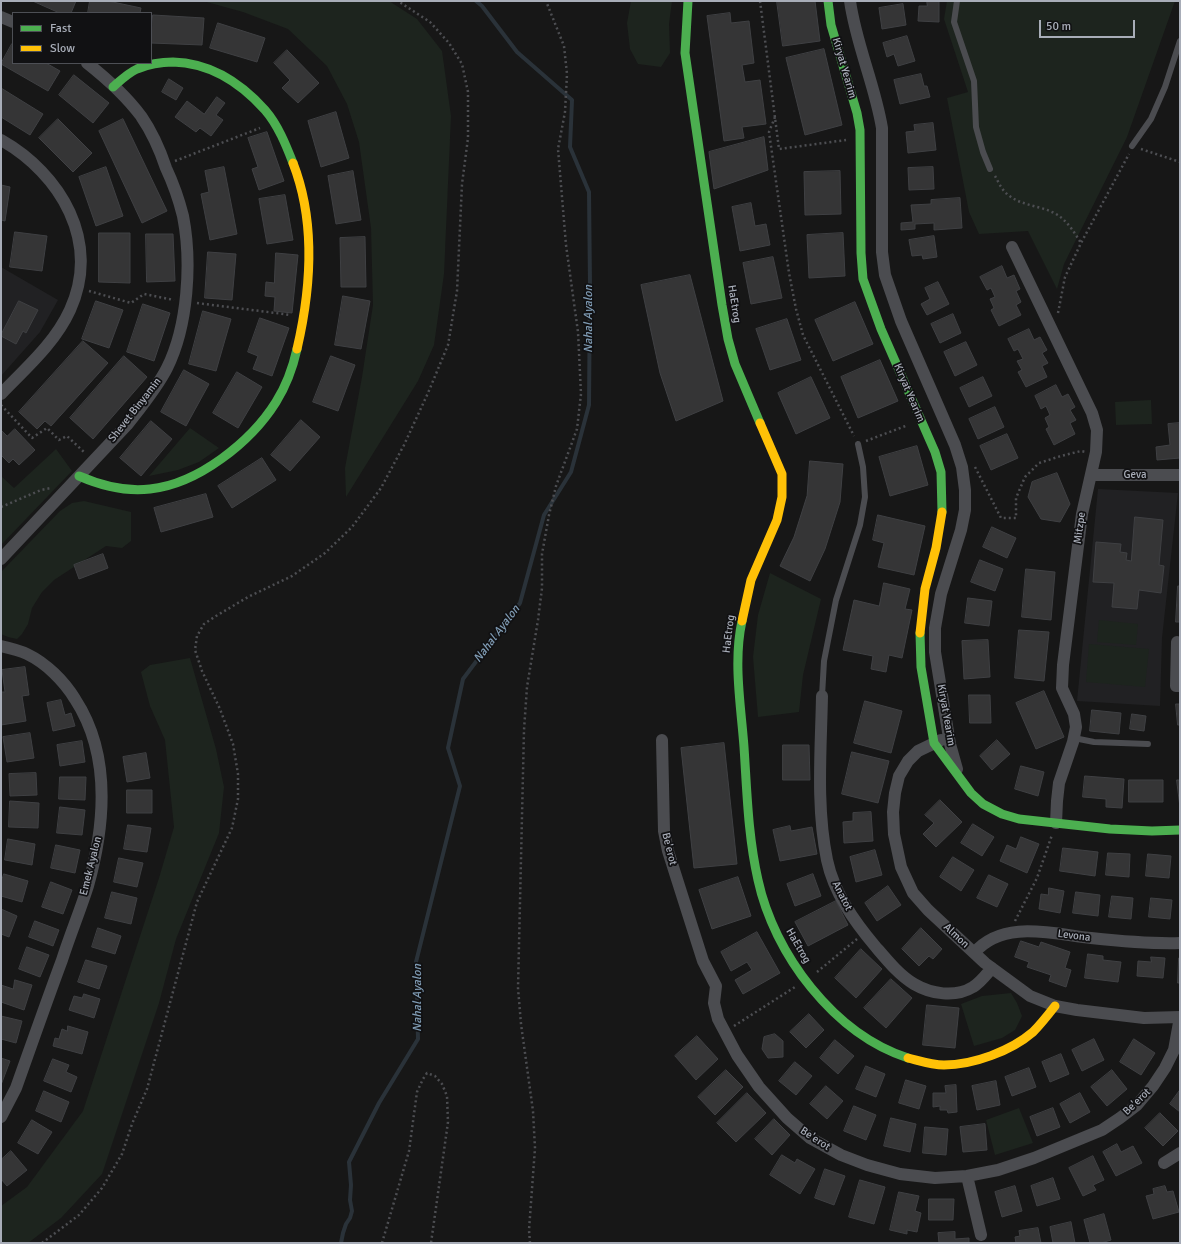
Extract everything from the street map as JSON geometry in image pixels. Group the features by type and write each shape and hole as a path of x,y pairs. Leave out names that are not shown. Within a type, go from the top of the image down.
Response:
{"street":[{"name":"HaEtrog","path":"688,1 686,20 686,54 720,297 728,339 735,364 782,474 783,492 780,511 751,580 741,626 738,661 749,821 754,862 765,902 777,934 794,965 822,1001 848,1026 872,1044 896,1055 922,1062 945,1065 966,1062 998,1052 1029,1035 1055,1006"},
{"name":"Kiryat Yearim","path":"828,1 831,24 857,114 860,138 860,253 863,279 881,329 935,452 941,472 943,508 936,548 925,589 921,619 921,667 934,743 971,793 983,804 1002,814 1020,819 1110,829 1152,831 1180,830"},
{"name":"Kiryat Yearim","path":"850,1 853,20 879,109 882,128 882,252 885,275 901,321 962,467 965,490 965,510 961,530 941,594 935,628 935,652 949,736 955,762 962,780"},
{"path":"1,17 12,22"},
{"path":"75,480 91,482 114,489 148,490 188,479 209,468 250,434 269,414 283,391 291,371 304,323 308,293 309,268 306,218 300,187 291,158 274,122 252,95 235,81 218,71 201,65 179,62 159,63 130,72 113,87"},
{"name":"Shevet Binyamin","path":"1,559 127,425 158,384 167,368 175,349 180,330 186,290 186,240 182,216 166,165 152,135 141,117 127,100 88,64"},
{"path":"1,140 26,156 51,183 64,201 74,221 79,240 81,257 76,294 60,327 44,349 1,394"},
{"name":"Mitzpe","path":"1012,247 1092,412 1096,430 1096,452 1082,514 1063,665 1062,688 1074,714 1076,727 1060,783 1056,823"},
{"name":"Geva","path":"1090,476 1180,475"},
{"path":"1176,642 1176,686 1180,686"},
{"name":"Emek Ayalon","path":"1,646 27,654 41,662 69,690 81,707 90,728 97,754 102,783 99,835 87,887 16,1088 1,1117"},
{"name":"Anatot","path":"822,696 822,828 827,860 833,881 843,903 864,933 889,962 913,984 926,990 943,994 959,993 972,987 984,978 992,968"},
{"name":"Almon","path":"949,736 918,751 908,761 899,776 894,793 894,834 902,867 913,894 974,953 1030,996 1055,1006 1106,1014 1144,1018 1180,1017"},
{"name":"Be'erot","path":"662,740 664,831 668,851 703,961 716,986 714,1003 718,1018 737,1055 759,1087 786,1118 810,1138 841,1155 867,1165 900,1174 935,1178 967,1176 998,1170 1034,1158 1102,1130 1137,1105 1153,1086 1165,1068 1174,1050 1180,1017"},
{"name":"Levona","path":"974,953 980,947 995,938 1008,933 1025,931 1038,931 1092,938 1180,943"},
{"path":"1164,1163 1180,1153"},
{"path":"967,1176 981,1235"}],"lane":[{"path":"957,1 954,22 974,81 976,127 983,152 990,169"},
{"path":"1132,146 1151,119 1165,87 1180,41"},
{"path":"822,696 824,661 836,600 860,525 865,497 864,467 858,444"},
{"path":"1074,738 1094,742 1148,744"}],"path":[{"path":"42,1243 79,1215 102,1188 122,1154 147,1089 197,902 232,828 238,799 238,774 233,744 195,650 197,636 204,624 248,597 292,576 325,553 352,527 381,488 404,445 448,345 457,291 462,184 468,138 468,92 462,64 449,43 430,22 398,1"},
{"path":"530,1243 529,1230 535,1148 533,1111 521,1024 518,988 524,730 527,687 542,588 544,546 549,516 556,486 577,429 581,394 578,332 566,245 558,150 565,112 568,74 564,46 546,1"},
{"path":"760,1 779,149 860,138"},
{"path":"774,116 769,132 789,273 796,310 803,335 858,444 921,420"},
{"path":"166,165 274,122"},
{"path":"1057,317 1065,277 1132,146 1180,162"},
{"path":"990,169 1004,192 1014,200 1052,212 1062,218 1071,228 1081,244"},
{"path":"1,405 32,438 48,428 59,440 67,436 93,461"},
{"path":"958,455 973,462 1002,518 1016,518 1016,498 1025,477 1039,463 1081,451 1096,452"},
{"path":"1,507 41,490 75,480"},
{"path":"1008,933 1037,878 1056,823"},
{"path":"382,1243 409,1151 417,1092 427,1073 435,1076 442,1084 447,1096 448,1122 431,1243"}],"shaded area":[{"path":"203,1 389,1 417,19 442,51 451,116 444,274 434,345 418,381 346,497 345,468 362,377 373,305 371,228 359,142 347,104 327,66 288,29 243,12"},
{"path":"631,1 672,1 669,24 670,53 661,67 638,64 630,49 627,23"},
{"path":"947,1 1175,1 1127,137 1064,264 1057,289 1028,231 979,234 969,212 947,98 968,92 944,19"},
{"path":"1,267 58,300 40,332 1,376"},
{"path":"1151,400 1152,424 1116,425 1115,402"},
{"path":"190,428 219,448 199,462 178,470 149,476"},
{"path":"56,449 72,471 1,545 1,476 14,488"},
{"path":"1098,489 1178,493 1162,638 1160,706 1077,701"},
{"path":"84,501 131,512 131,541 122,548 106,546 54,580 42,592 32,608 28,624 17,639 1,634 1,572 60,511 72,503"},
{"path":"770,573 821,599 803,675 799,712 758,717 753,657 758,615"},
{"path":"1099,620 1138,624 1136,645 1097,642"},
{"path":"1089,644 1149,649 1145,687 1086,682"},
{"path":"190,658 216,749 224,787 219,833 176,939 159,1003 102,1174 61,1218 28,1243 1,1243 1,1206 27,1187 83,1111 159,878 174,827 165,740 150,706 141,672 150,665"},
{"path":"1011,993 1022,1016 1015,1030 1002,1038 974,1046 961,1004 982,996"},
{"path":"1019,1108 1033,1143 995,1155 986,1120"}],"building":[{"path":"33,1 76,1 71,12 58,12"},
{"path":"90,1 108,1 141,8 140,12 88,12"},
{"path":"777,1 815,1 820,41 783,46"},
{"path":"927,1 939,1 939,22 918,21 919,6 927,6"},
{"path":"903,4 906,25 882,29 879,8"},
{"path":"730,13 731,23 749,21 754,63 742,65 745,82 760,80 766,124 742,127 744,138 724,141 707,16"},
{"path":"153,15 204,18 202,45 152,43"},
{"path":"218,23 265,38 257,62 210,48"},
{"path":"907,36 915,61 898,66 894,54 887,57 883,43"},
{"path":"12,44 12,64 48,64 60,71 48,91 1,64"},
{"path":"824,49 842,125 805,135 786,58"},
{"path":"287,50 319,83 298,103 282,88 290,80 274,63"},
{"path":"921,74 924,86 927,86 930,97 900,104 894,80"},
{"path":"74,75 109,103 93,123 59,95"},
{"path":"169,79 183,88 176,100 162,92"},
{"path":"1,88 43,114 30,135 1,117"},
{"path":"217,97 225,103 216,115 223,120 211,136 200,128 196,132 175,117 187,101 204,114"},
{"path":"336,112 349,158 321,167 308,121"},
{"path":"58,119 92,153 73,172 39,138"},
{"path":"123,119 167,211 142,223 99,131"},
{"path":"933,123 936,150 908,153 906,132 915,131 914,125"},
{"path":"267,132 284,181 259,190 252,169 258,167 248,138"},
{"path":"764,137 768,170 714,189 709,152"},
{"path":"106,167 123,216 96,226 79,177"},
{"path":"224,167 237,234 210,240 201,194 209,192 205,171"},
{"path":"933,167 934,189 909,190 908,168"},
{"path":"353,171 361,220 336,224 328,176"},
{"path":"840,171 841,214 805,215 804,172"},
{"path":"1,185 10,187 5,221 1,220"},
{"path":"285,195 293,240 267,244 259,199"},
{"path":"960,198 962,228 934,230 934,223 915,224 915,229 901,230 901,223 913,222 911,205 931,204 931,200"},
{"path":"751,203 755,226 766,224 770,245 740,251 732,207"},
{"path":"15,232 47,236 42,271 10,267"},
{"path":"99,233 130,233 130,283 99,282"},
{"path":"843,233 845,276 809,278 807,235"},
{"path":"146,234 173,234 175,281 147,282"},
{"path":"934,236 937,257 923,259 922,255 912,256 909,240"},
{"path":"365,237 366,287 341,287 340,238"},
{"path":"208,252 236,254 232,300 205,298"},
{"path":"276,253 298,255 292,313 274,311 275,297 265,296 266,282 274,283"},
{"path":"773,257 782,298 751,304 743,263"},
{"path":"1002,266 1007,278 1014,275 1020,289 1016,291 1021,302 1016,305 1021,315 999,326 991,310 994,308 990,299 995,297 991,288 987,290 980,277"},
{"path":"690,275 723,401 676,421 660,373 641,285"},
{"path":"938,282 949,304 927,315 921,304 930,299 925,288"},
{"path":"343,296 370,301 361,349 335,345"},
{"path":"19,301 38,310 26,333 23,331 16,344 1,335"},
{"path":"96,301 123,310 109,348 82,339"},
{"path":"855,302 873,344 833,361 815,320"},
{"path":"143,304 170,313 154,361 127,352"},
{"path":"203,311 231,319 216,371 189,364"},
{"path":"953,314 961,333 940,343 931,324"},
{"path":"260,318 289,328 272,376 253,369 258,356 248,352"},
{"path":"787,319 801,360 770,370 756,329"},
{"path":"1029,329 1034,340 1040,337 1047,350 1042,353 1048,363 1042,366 1047,377 1026,387 1018,372 1022,370 1017,361 1023,359 1018,349 1014,351 1008,339"},
{"path":"83,341 108,363 51,426 45,421 37,429 19,412"},
{"path":"966,342 977,365 955,376 944,352"},
{"path":"124,356 147,377 93,439 70,418"},
{"path":"331,356 355,365 338,411 313,402"},
{"path":"880,360 898,401 858,418 841,377"},
{"path":"184,370 209,384 186,426 161,412"},
{"path":"237,372 262,387 238,428 213,413"},
{"path":"811,377 830,418 796,434 778,393"},
{"path":"983,377 992,396 969,407 960,388"},
{"path":"1056,385 1062,397 1068,394 1075,407 1070,410 1076,420 1070,423 1075,434 1054,445 1046,429 1049,427 1045,418 1050,415 1046,406 1041,409 1035,396"},
{"path":"995,407 1004,427 978,439 969,419"},
{"path":"301,420 320,437 290,471 271,455"},
{"path":"151,421 172,439 141,476 120,458"},
{"path":"1180,423 1180,458 1157,460 1156,447 1170,445 1168,424"},
{"path":"15,429 35,450 19,465 13,459 9,463 1,455 1,430 7,436"},
{"path":"1007,434 1018,458 991,470 980,446"},
{"path":"917,446 928,485 890,496 879,457"},
{"path":"262,458 276,480 232,508 218,486"},
{"path":"810,461 843,464 840,502 825,549 810,581 780,566 794,537 807,496"},
{"path":"1057,473 1070,504 1060,522 1041,519 1028,497 1032,482"},
{"path":"206,494 213,517 161,532 154,508"},
{"path":"878,515 925,526 914,575 878,567 884,543 873,540"},
{"path":"1135,517 1163,520 1159,565 1164,566 1161,593 1139,590 1137,609 1112,607 1114,583 1093,582 1096,542 1121,544 1120,552 1127,553 1126,560 1131,561"},
{"path":"992,527 1016,538 1007,558 983,547"},
{"path":"103,554 108,568 79,579 74,565"},
{"path":"980,560 1003,569 995,591 971,582"},
{"path":"1026,569 1055,572 1051,620 1022,617"},
{"path":"884,583 910,589 905,609 912,610 902,658 889,655 886,672 871,669 873,656 843,650 854,600 879,606"},
{"path":"1178,586 1180,586 1180,622 1176,622"},
{"path":"968,598 992,601 989,626 965,623"},
{"path":"1019,630 1049,632 1044,681 1015,678"},
{"path":"988,640 990,677 964,679 962,641"},
{"path":"25,667 29,695 22,696 26,721 1,725 1,692 5,692 2,670"},
{"path":"1044,691 1064,737 1036,749 1016,703"},
{"path":"969,695 990,695 991,723 970,723"},
{"path":"61,700 65,715 71,713 75,726 53,731 47,703"},
{"path":"865,701 902,711 891,753 854,743"},
{"path":"1176,704 1180,704 1180,725 1178,725"},
{"path":"1092,710 1121,713 1119,734 1090,731"},
{"path":"1132,714 1146,716 1144,731 1130,729"},
{"path":"30,733 34,758 7,762 3,737"},
{"path":"997,740 1010,754 992,770 980,756"},
{"path":"82,741 85,762 60,766 57,745"},
{"path":"724,743 737,864 694,868 681,748"},
{"path":"783,745 809,745 810,780 783,780"},
{"path":"852,752 889,761 878,803 842,794"},
{"path":"146,753 150,778 127,782 123,757"},
{"path":"1021,766 1044,772 1038,796 1015,789"},
{"path":"36,773 37,795 10,796 9,774"},
{"path":"1085,776 1124,779 1122,808 1106,807 1106,799 1083,797"},
{"path":"60,777 86,777 85,800 59,799"},
{"path":"1129,780 1163,780 1163,802 1129,802"},
{"path":"1177,780 1180,780 1180,807"},
{"path":"127,790 152,790 152,813 127,813"},
{"path":"940,800 962,822 936,847 923,834 934,823 925,815"},
{"path":"10,801 39,803 38,828 9,827"},
{"path":"60,807 85,810 82,835 57,833"},
{"path":"871,812 873,841 844,843 843,822 853,821 853,813"},
{"path":"973,824 994,837 982,856 961,843"},
{"path":"128,825 151,828 147,852 124,849"},
{"path":"790,826 791,831 812,827 817,854 780,861 773,830"},
{"path":"1021,837 1039,844 1027,873 1000,861 1007,845 1016,849"},
{"path":"8,839 35,844 32,865 5,860"},
{"path":"56,845 80,850 75,873 51,868"},
{"path":"1063,848 1098,852 1095,876 1060,871"},
{"path":"875,850 882,875 856,882 850,857"},
{"path":"1108,853 1130,854 1129,877 1106,875"},
{"path":"1148,854 1171,856 1169,878 1146,876"},
{"path":"953,857 974,870 961,891 940,877"},
{"path":"119,858 143,863 137,887 114,882"},
{"path":"4,874 28,881 22,902 1,896 1,883"},
{"path":"813,874 821,896 795,906 787,884"},
{"path":"989,875 1008,884 997,907 977,898"},
{"path":"738,877 751,916 712,929 699,890"},
{"path":"51,882 72,890 63,914 42,907"},
{"path":"888,886 901,905 877,921 865,903"},
{"path":"1049,888 1064,891 1060,913 1039,909 1041,894 1048,895"},
{"path":"112,892 137,898 131,924 105,918"},
{"path":"1076,892 1100,895 1098,916 1073,913"},
{"path":"1112,896 1133,898 1131,919 1109,917"},
{"path":"1151,898 1172,900 1170,919 1149,917"},
{"path":"836,901 848,925 808,946 795,922"},
{"path":"1,909 17,916 9,937 1,934"},
{"path":"35,921 59,930 53,946 29,937"},
{"path":"98,928 121,936 115,954 92,947"},
{"path":"921,928 942,949 933,959 929,956 919,966 902,949"},
{"path":"757,932 780,973 743,994 735,980 752,970 747,962 731,971 721,952"},
{"path":"1021,941 1039,947 1041,942 1070,952 1065,968 1071,970 1066,987 1049,981 1051,975 1027,967 1029,962 1015,957"},
{"path":"27,947 49,955 40,977 19,969"},
{"path":"861,949 882,969 856,998 835,978"},
{"path":"1088,954 1103,956 1103,960 1121,962 1118,982 1085,978"},
{"path":"1151,957 1165,958 1163,978 1137,976 1138,961 1151,962"},
{"path":"1179,958 1180,983 1178,983"},
{"path":"86,960 107,966 99,989 78,982"},
{"path":"891,979 912,998 886,1028 864,1008"},
{"path":"15,980 32,985 24,1010 1,1002 1,985 13,989"},
{"path":"84,994 100,999 94,1018 69,1010 74,996 82,998"},
{"path":"927,1005 959,1008 955,1048 923,1045"},
{"path":"809,1014 824,1030 806,1048 790,1032"},
{"path":"1,1016 22,1021 16,1043 1,1039"},
{"path":"68,1026 88,1032 82,1054 53,1046 55,1038 59,1039 62,1029 67,1031"},
{"path":"775,1034 783,1041 783,1057 768,1058 762,1049 764,1037"},
{"path":"697,1036 718,1059 696,1080 675,1056"},
{"path":"1094,1039 1104,1060 1082,1071 1072,1050"},
{"path":"1134,1039 1155,1053 1141,1075 1120,1062"},
{"path":"835,1040 854,1056 838,1074 820,1058"},
{"path":"1061,1054 1069,1074 1050,1082 1042,1062"},
{"path":"1,1058 10,1061 1,1085"},
{"path":"53,1059 69,1065 66,1072 77,1077 71,1092 44,1081"},
{"path":"795,1062 812,1076 796,1095 779,1081"},
{"path":"866,1066 885,1074 876,1097 856,1089"},
{"path":"1029,1068 1036,1087 1012,1096 1005,1077"},
{"path":"726,1070 743,1087 715,1115 698,1097"},
{"path":"1112,1070 1127,1089 1107,1106 1091,1087"},
{"path":"906,1080 926,1086 919,1109 899,1103"},
{"path":"996,1081 1000,1105 977,1110 972,1086"},
{"path":"956,1085 957,1112 948,1113 947,1110 940,1110 940,1106 933,1107 933,1093 946,1093 945,1086"},
{"path":"826,1086 843,1101 827,1119 810,1104"},
{"path":"1180,1090 1180,1112 1170,1104"},
{"path":"44,1091 69,1102 61,1122 36,1111"},
{"path":"747,1093 766,1113 736,1142 717,1123"},
{"path":"1080,1093 1090,1112 1070,1123 1060,1104"},
{"path":"854,1106 876,1115 866,1140 844,1131"},
{"path":"1053,1108 1060,1127 1037,1136 1030,1117"},
{"path":"1160,1113 1178,1131 1163,1146 1145,1128"},
{"path":"891,1118 916,1124 910,1152 884,1146"},
{"path":"774,1119 790,1135 772,1155 755,1139"},
{"path":"32,1120 52,1132 38,1154 18,1143"},
{"path":"985,1124 987,1150 963,1152 960,1127"},
{"path":"925,1127 948,1129 946,1155 923,1153"},
{"path":"1117,1144 1121,1152 1133,1146 1142,1163 1116,1176 1103,1152"},
{"path":"11,1151 27,1170 7,1186 1,1179 1,1160"},
{"path":"782,1155 795,1163 797,1159 815,1169 800,1194 770,1175"},
{"path":"1093,1156 1104,1180 1093,1185 1096,1190 1083,1196 1069,1168"},
{"path":"825,1169 845,1176 834,1205 815,1198"},
{"path":"1053,1178 1060,1199 1037,1206 1031,1186"},
{"path":"860,1180 885,1187 874,1224 849,1217"},
{"path":"1015,1186 1022,1211 1002,1217 995,1192"},
{"path":"1165,1186 1167,1192 1173,1191 1179,1212 1153,1219 1146,1196 1154,1194 1153,1189"},
{"path":"899,1192 919,1196 915,1211 921,1213 917,1232 907,1230 907,1234 890,1230"},
{"path":"929,1199 954,1199 953,1220 929,1220"},
{"path":"1104,1214 1111,1240 1101,1243 1090,1243 1084,1220"},
{"path":"1071,1222 1075,1243 1053,1243 1050,1227"},
{"path":"1038,1228 1041,1243 1016,1243 1015,1237 1020,1236 1019,1231"},
{"path":"955,1232 955,1239 969,1238 969,1243 939,1243 938,1233"}],"waterway":[{"name":"Nahal Ayalon","path":"341,1243 346,1224 352,1211 350,1200 351,1185 349,1162 379,1103 418,1039 416,962 460,786 448,748 463,679 520,603 544,515 571,472 589,405 589,192 570,147 572,100 517,52 482,6 476,1"}],"traffic: fast":[{"path":"688,1 685,53 722,305 728,339 735,364 760,423"},
{"path":"828,1 831,25 857,113 860,130 861,253 863,279 881,329 935,452 941,472 942,512"},
{"path":"113,87 125,77 142,67 164,62 187,63 212,70 235,83 265,110 278,129 293,163"},
{"path":"79,476 96,483 123,489 141,490 168,485 186,479 204,470 222,459 238,446 253,432 265,417 283,390 297,349"},
{"path":"742,621 738,652 738,684 748,814 758,880 766,908 778,936 793,963 811,988 832,1011 856,1030 881,1046 908,1058"},
{"path":"920,633 921,667 934,743 971,793 983,804 1002,814 1019,819 1110,829 1152,831 1180,830"}],"traffic: slow":[{"path":"293,163 300,185 305,209 309,256 306,303 297,349"},
{"path":"742,621 751,580 777,520 782,497 782,474 760,423"},
{"path":"920,633 925,589 936,548 942,512"},
{"path":"908,1058 930,1064 944,1065 967,1063 991,1056 1014,1045 1033,1032 1055,1006"}]}
